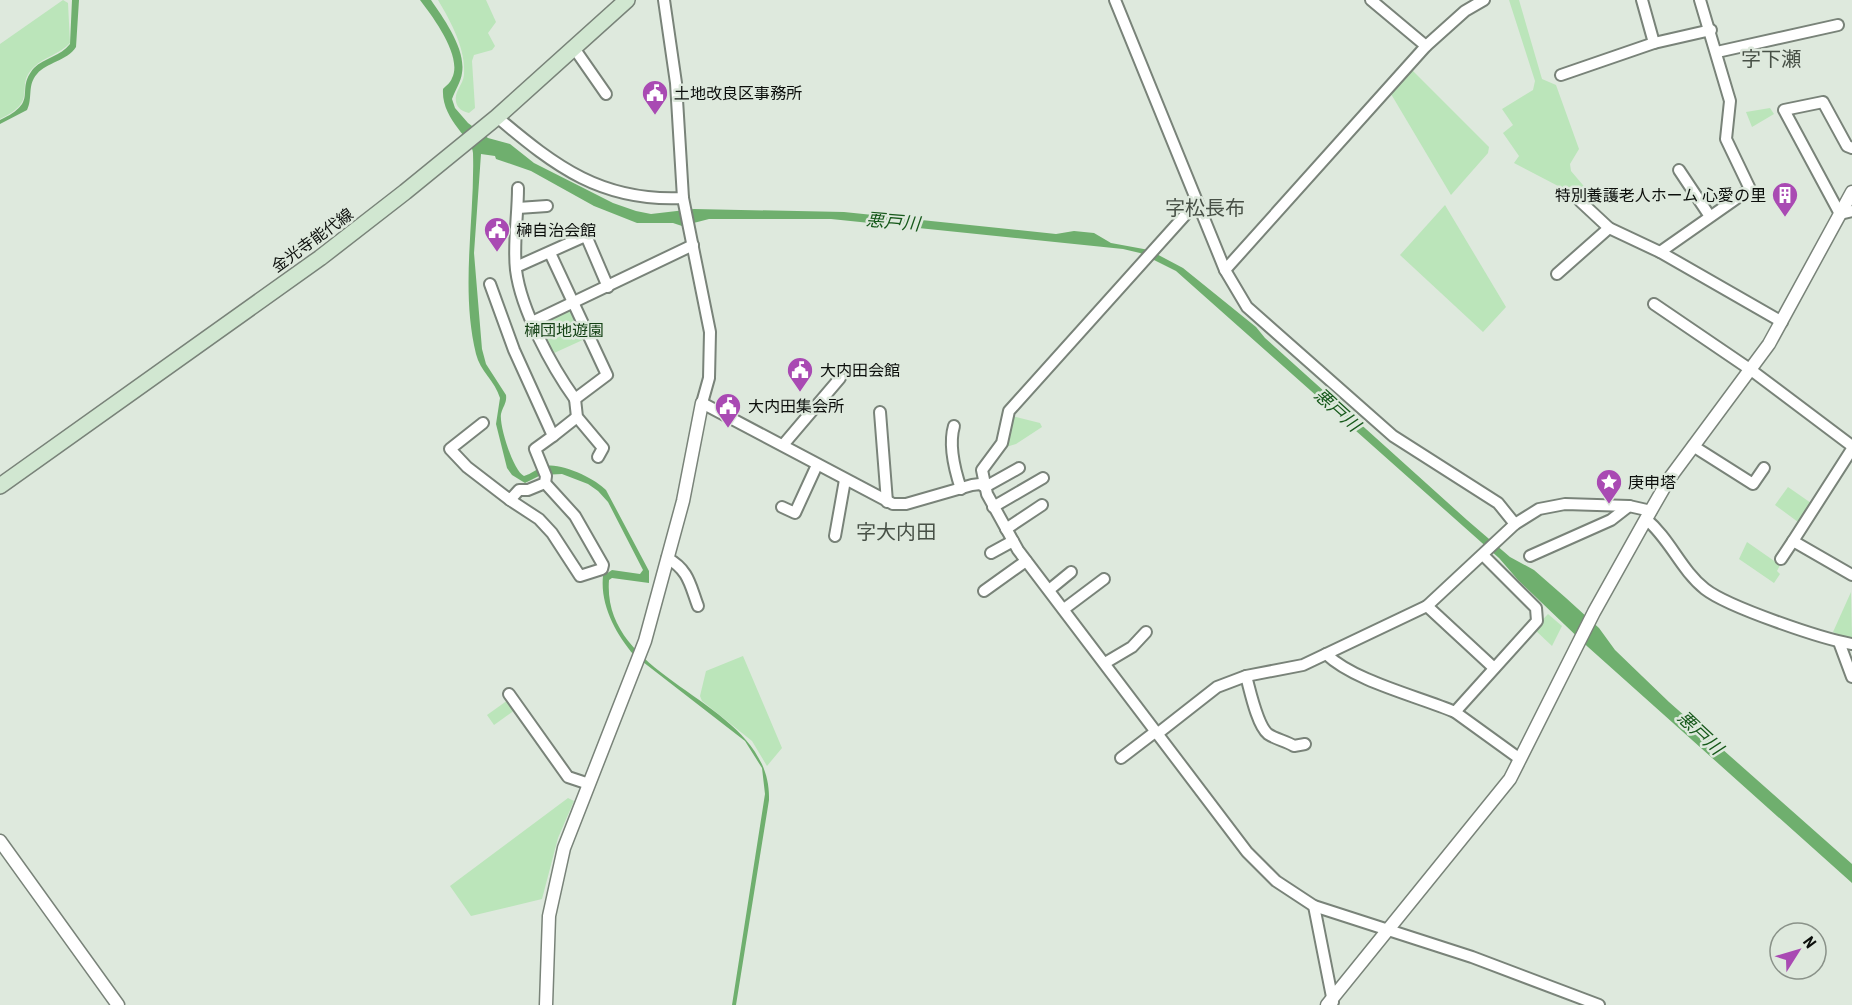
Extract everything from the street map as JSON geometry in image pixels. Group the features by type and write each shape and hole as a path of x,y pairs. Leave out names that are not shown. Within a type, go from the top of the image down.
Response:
{"main road":[{"name":"金光寺能代線","path":"0,486 320,258 497,117 627,0"}],"street":[{"path":"546,1005 549,916 564,848 645,641 682,501 708,378 710,341 683,198 676,83 664,0"},
{"path":"1115,0 1225,270 1248,307 1393,436 1498,503 1515,524"},
{"path":"1371,0 1426,46"},
{"path":"1225,270 1426,46 1465,11 1484,0"},
{"path":"1642,0 1654,43"},
{"path":"1660,252 1709,215 1750,189 1726,140 1730,101 1711,30 1700,0"},
{"path":"1717,52 1838,25"},
{"path":"1561,75 1654,43 1711,30"},
{"path":"574,48 606,94"},
{"path":"1846,213 1784,110 1823,102 1847,146 1852,148"},
{"path":"497,117 535,150 616,193 653,199 683,198"},
{"path":"1679,170 1709,215"},
{"path":"518,188 516,267 532,322 561,380 575,399 577,417 603,448 598,458"},
{"path":"1331,1003 1493,802 1520,759 1594,612 1669,479 1750,370 1782,322 1846,213 1852,192"},
{"path":"1580,201 1609,228 1660,252 1782,322"},
{"path":"1196,203 1010,411 1002,443 982,470 985,487 993,507 1026,561 1156,733 1247,852 1276,881 1314,906 1472,957 1599,1005"},
{"path":"518,208 547,206"},
{"path":"1557,274 1609,228"},
{"path":"516,267 583,237 587,238 608,287"},
{"path":"532,322 693,245"},
{"path":"550,253 607,375 575,399"},
{"path":"490,284 514,350 553,436"},
{"path":"1654,304 1750,370 1852,448 1782,559"},
{"path":"783,445 840,378"},
{"path":"702,403 887,502 906,504 980,484 985,487"},
{"path":"880,412 887,502"},
{"path":"483,423 450,449 467,467 539,519 552,533 580,576 602,569 603,566 575,516 544,475 535,449 577,417"},
{"path":"954,426 952,433 954,470 961,489"},
{"path":"1693,446 1753,484 1764,468"},
{"path":"782,507 795,513 817,465"},
{"path":"985,487 1019,468"},
{"path":"510,500 519,490 528,490 544,475"},
{"path":"993,507 1043,478"},
{"path":"835,536 845,480"},
{"path":"1121,758 1217,687 1246,676 1303,665 1427,606 1515,524 1539,509 1565,504 1629,506 1648,515 1691,575 1706,590 1726,601 1839,642 1852,644"},
{"path":"1006,529 1042,505"},
{"path":"1530,556 1611,519 1629,506"},
{"path":"991,553 1012,541"},
{"path":"1793,541 1852,575"},
{"path":"1455,711 1537,621 1536,608 1483,555"},
{"path":"667,558 685,571 698,606"},
{"path":"984,591 1026,561"},
{"path":"1049,590 1071,572"},
{"path":"1064,609 1104,579"},
{"path":"1427,606 1494,668"},
{"path":"1105,663 1132,647 1146,632"},
{"path":"1839,642 1852,677"},
{"path":"1326,654 1337,664 1357,674 1455,711 1520,759"},
{"path":"1246,676 1262,726 1269,735 1284,739 1294,746 1305,744"},
{"path":"509,694 568,777 589,784"},
{"path":"0,842 118,1005"},
{"path":"1314,906 1331,1003"}],"green space":[{"path":"63,0 68,3 70,43 34,67 28,74 20,106 0,119 0,44"},
{"path":"438,0 486,0 496,22 488,33 495,46 492,50 474,55 472,61 475,108 469,113 461,109 456,102 456,95 464,75 463,55"},
{"path":"1509,0 1519,0 1542,79 1556,85 1579,149 1570,164 1571,171 1590,195 1585,200 1514,163 1519,156 1503,133 1513,125 1502,109 1533,90 1535,81"},
{"path":"1411,69 1489,147 1488,153 1451,195 1391,94"},
{"path":"1770,108 1774,114 1752,127 1746,112"},
{"path":"1445,205 1506,307 1483,332 1400,255"},
{"name":"榊団地遊園","path":"570,309 573,310 587,338 552,354 539,329 543,321"},
{"path":"1012,416 1040,423 1042,427 1016,444 1006,447"},
{"path":"1788,487 1811,503 1798,522 1775,505"},
{"path":"1747,542 1780,565 1777,571 1780,574 1774,583 1739,559"},
{"path":"1851,592 1852,638 1849,640 1833,632"},
{"path":"1548,614 1562,626 1552,646 1534,629"},
{"path":"743,656 782,748 767,766 752,741 702,701 700,696 706,671"},
{"path":"508,700 515,710 494,725 487,715"},
{"path":"568,798 574,801 558,838 542,899 471,916 450,886"}],"water":[{"path":"72,0 79,0 76,47 68,55 37,74 32,83 27,110 0,124 0,120 20,107 24,101 28,76 34,68 70,44"},
{"name":"悪戸川","path":"420,0 431,0 448,25 461,54 462,73 452,99 455,108 468,123 488,138 510,144 534,163 613,203 651,214 694,209 844,212 1056,234 1074,231 1094,233 1111,243 1149,250 1183,268 1256,327 1265,338 1467,520 1510,557 1534,570 1599,628 1615,650 1669,702 1852,864 1852,883 1588,647 1518,580 1499,558 1176,271 1140,253 1123,249 831,219 709,219 682,226 673,223 637,223 594,206 531,171 496,159 495,156 481,154 474,253 482,349 486,364 506,395 501,420 504,437 515,466 524,476 545,466 552,465 569,469 587,477 606,490 649,571 649,583 612,578 609,580 614,615 631,644 657,669 718,714 744,738 763,766 769,800 736,1005 732,1005 765,794 762,768 745,741 634,655 615,628 604,598 603,576 612,570 640,574 643,570 608,502 588,484 562,474 541,475 525,483 512,475 507,468 496,424 500,398 478,360 471,329 469,279 473,153 468,141 447,110 444,100 443,89 451,79 454,69 450,49 439,27"}],"place":[{"name":"土地改良区事務所","path":"655,116"},
{"name":"特別養護老人ホーム 心愛の里","path":"1785,218"},
{"name":"榊自治会館","path":"497,253"},
{"name":"大内田会館","path":"800,393"},
{"name":"大内田集会所","path":"728,429"},
{"name":"庚申塔","path":"1609,505"}],"district":[{"name":"字下瀬","path":"1771,59"},
{"name":"字松長布","path":"1205,208"},
{"name":"字大内田","path":"896,532"}]}
